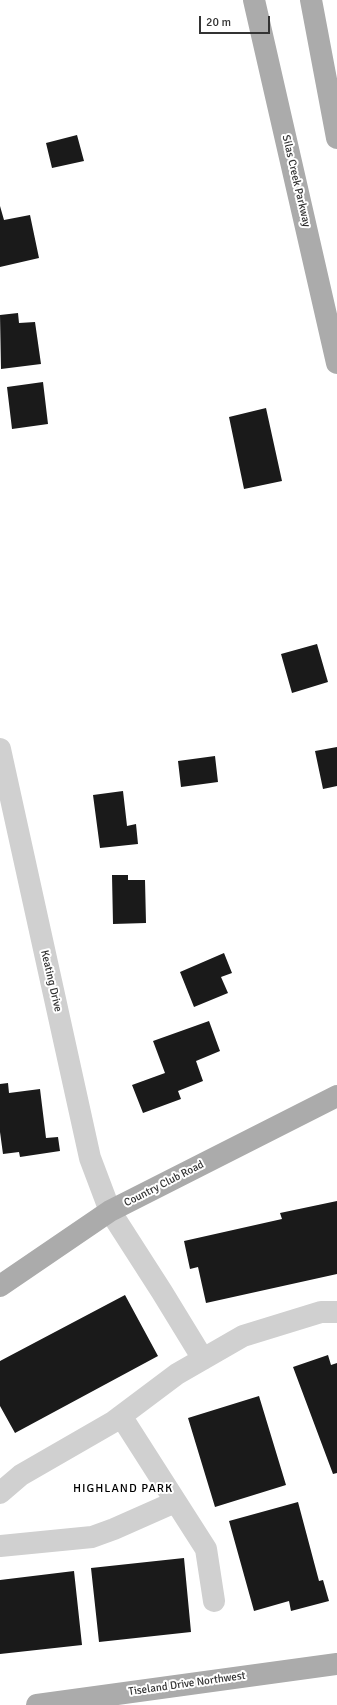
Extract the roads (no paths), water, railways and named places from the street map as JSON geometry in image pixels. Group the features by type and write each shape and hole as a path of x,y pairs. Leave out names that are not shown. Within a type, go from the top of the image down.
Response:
{"main road":[{"name":"Silas Creek Parkway","path":"254,0 337,363"},
{"path":"311,0 337,138"},
{"name":"Country Club Road","path":"0,1286 110,1211 337,1096"},
{"name":"Tiseland Drive Northwest","path":"37,1705 337,1664"}],"street":[{"name":"Keating Drive","path":"0,749 6,808 90,1158 110,1211 203,1359"},
{"path":"0,1493 21,1474 113,1422 177,1374 243,1336 321,1312 337,1312"},
{"path":"121,1416 206,1549 214,1601"},
{"path":"0,1546 92,1537 175,1502"}],"district":[{"name":"HIGHLAND PARK","path":"123,1489"}]}
